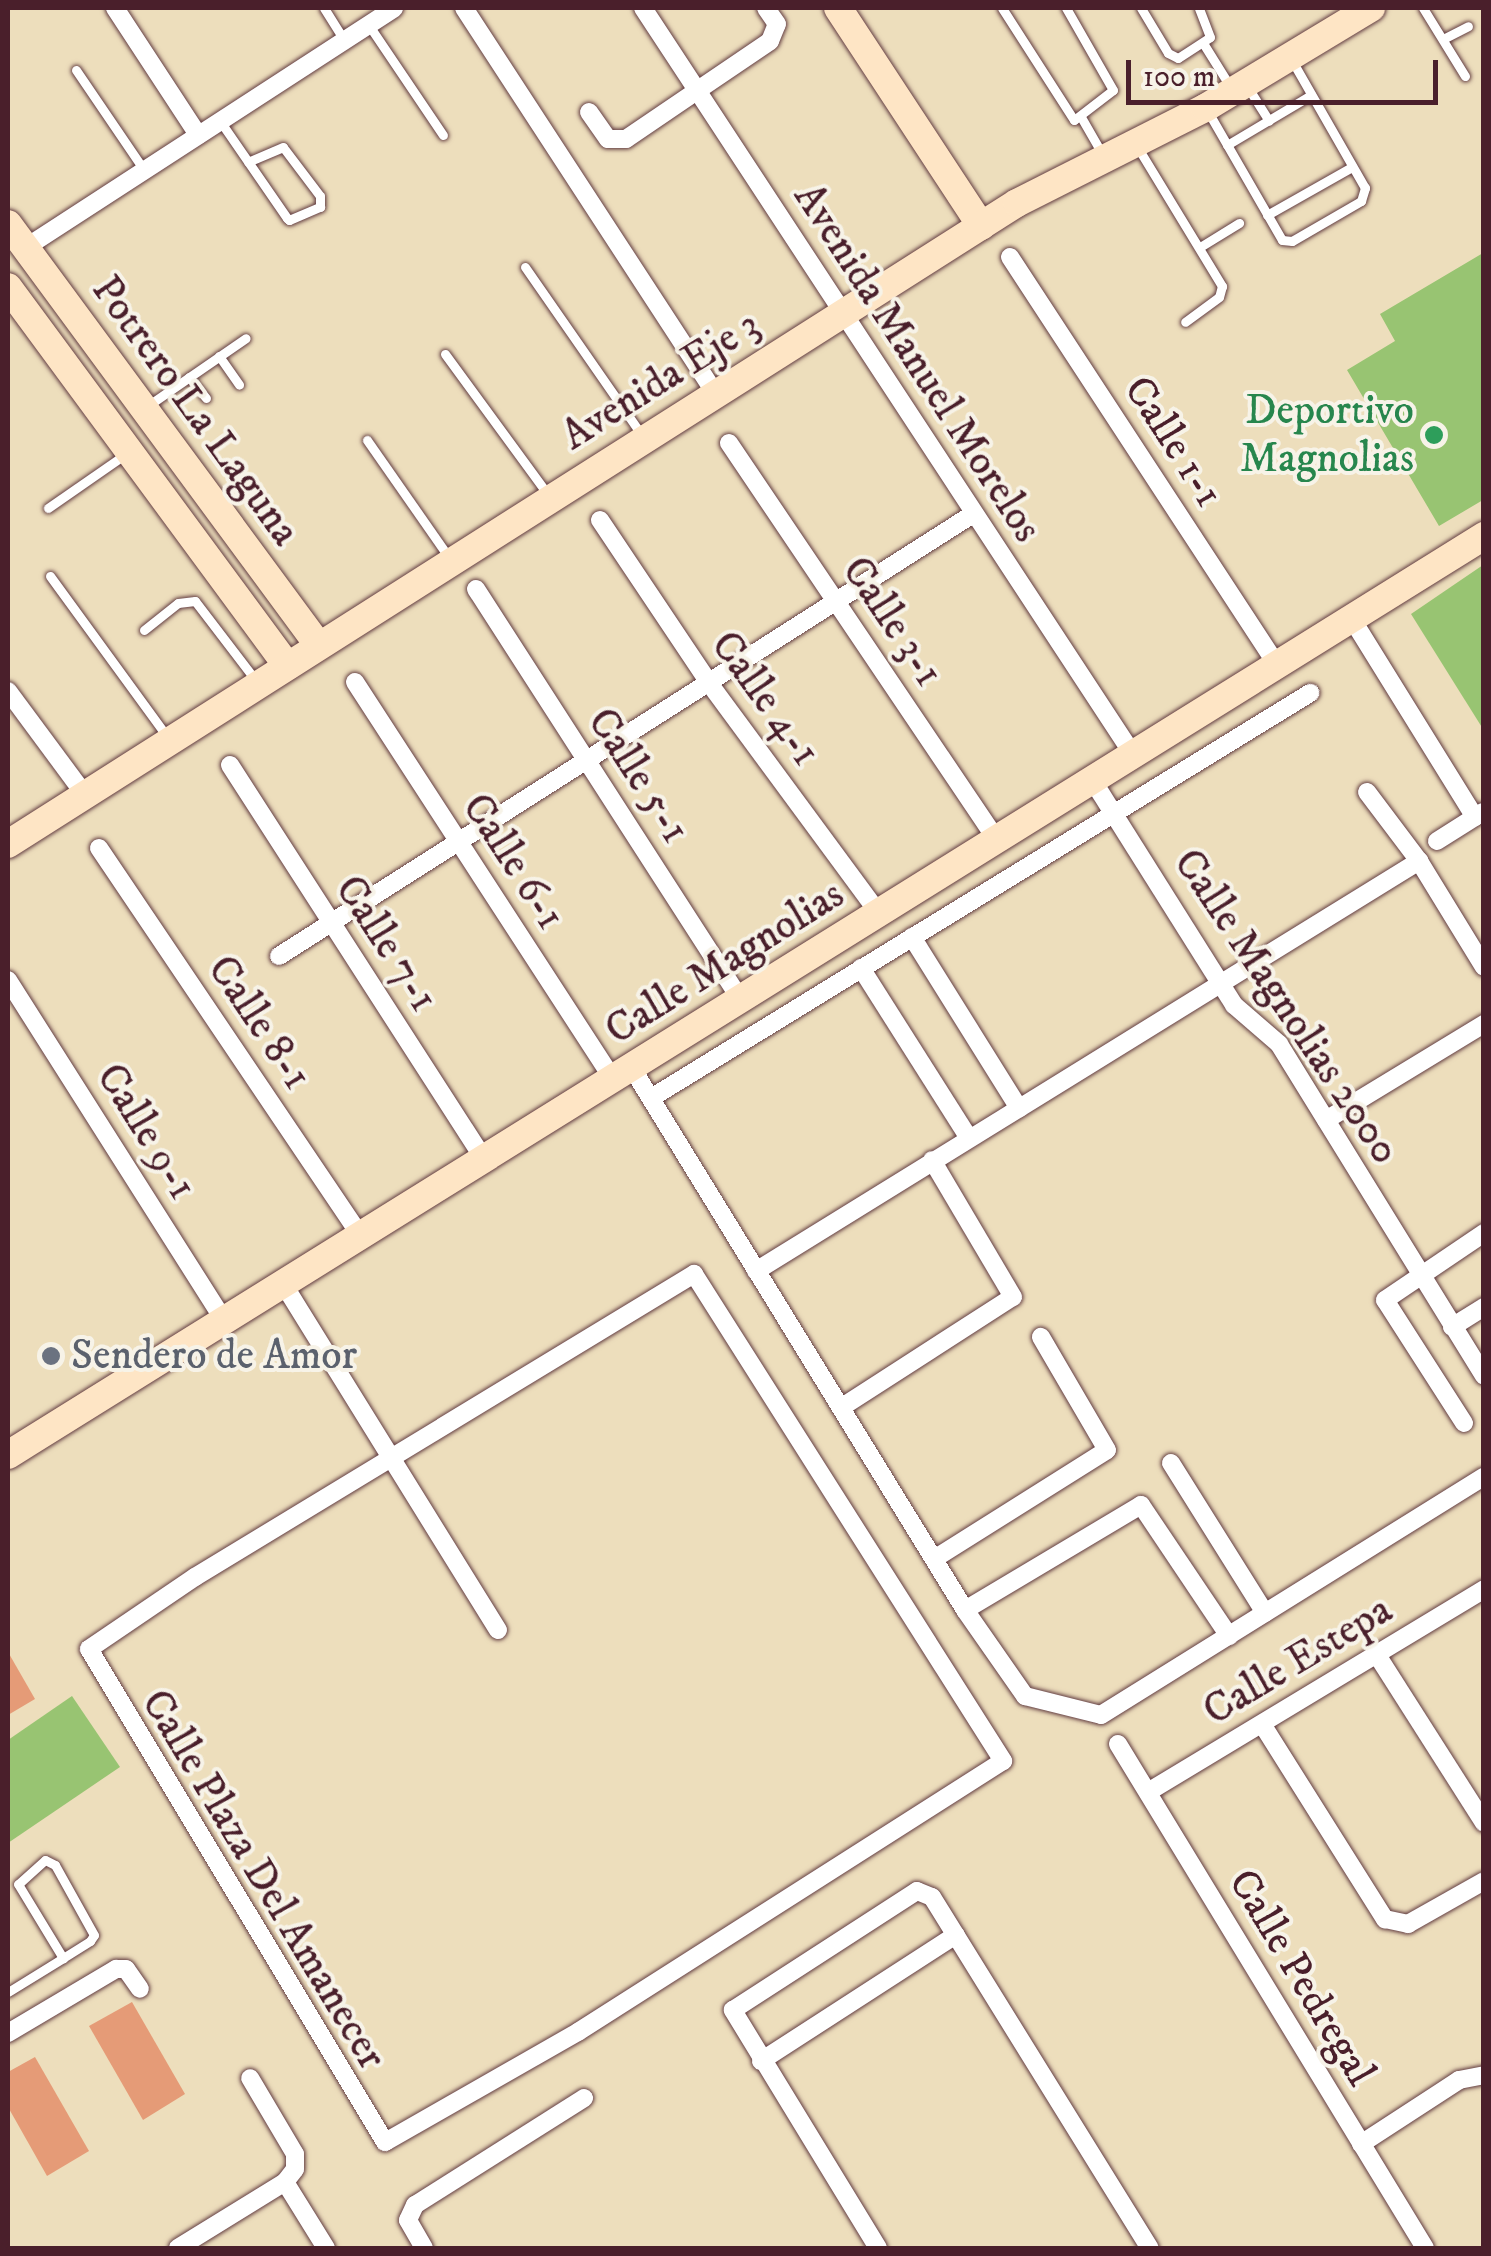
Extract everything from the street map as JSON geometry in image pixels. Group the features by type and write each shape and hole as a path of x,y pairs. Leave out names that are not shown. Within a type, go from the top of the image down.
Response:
{"street":[{"path":"114,8 198,134"},
{"path":"25,248 394,8"},
{"path":"464,8 715,393"},
{"name":"Avenida Manuel Morelos","path":"643,8 1134,756"},
{"path":"589,112 608,139 620,142 774,36 776,24 766,8"},
{"path":"838,8 981,226"},
{"name":"Avenida Eje 3","path":"8,844 981,226 1205,108 1370,8"},
{"name":"Potrero La Laguna","path":"8,224 318,646"},
{"name":"Calle 1-1","path":"1010,257 1278,666"},
{"path":"8,287 287,666"},
{"name":"Calle 3-1","path":"729,442 997,840"},
{"path":"278,956 973,514"},
{"name":"Calle 4-1","path":"600,520 709,683 879,914"},
{"name":"Calle Magnolias","path":"8,1456 1484,536"},
{"name":"Calle 5-1","path":"476,589 740,1000"},
{"path":"1352,619 1479,814 1436,840"},
{"name":"Calle 6-1","path":"355,682 457,840 623,1074"},
{"path":"8,691 84,795"},
{"path":"651,1098 1310,693"},
{"name":"Calle 7-1","path":"230,765 485,1160"},
{"name":"Calle Magnolias 2000","path":"1094,780 1240,1012 1279,1044 1484,1376"},
{"path":"1368,792 1419,861 1484,967"},
{"name":"Calle 8-1","path":"99,848 361,1236"},
{"path":"756,1271 1419,861"},
{"path":"912,937 1019,1108"},
{"path":"861,968 968,1138"},
{"name":"Calle 9-1","path":"8,980 225,1322"},
{"path":"1326,1120 1484,1024"},
{"path":"623,1074 651,1098 1020,1694 1101,1716 1484,1477"},
{"path":"842,1407 1013,1297 932,1160"},
{"path":"1464,1423 1385,1303 1419,1273 1484,1233"},
{"name":"Calle Plaza Del Amanecer","path":"682,1276 699,1276 1004,1755 996,1771 546,2052 385,2142 90,1649 393,1459 682,1276"},
{"path":"284,1285 498,1630"},
{"path":"1452,1326 1484,1307"},
{"path":"934,1559 1107,1450 1041,1337"},
{"path":"1171,1464 1265,1614"},
{"path":"965,1610 1141,1505 1229,1636"},
{"name":"Calle Estepa","path":"1148,1792 1484,1589"},
{"path":"1377,1655 1484,1822"},
{"path":"1262,1724 1385,1919 1408,1924 1484,1881"},
{"name":"Calle Pedregal","path":"1118,1744 1425,2248"},
{"path":"878,2248 733,2016 740,2000 916,1891 932,1898 1150,2248"},
{"path":"762,2061 956,1935"},
{"path":"8,2034 116,1969 126,1969 140,1989"},
{"path":"1362,2144 1459,2080 1484,2075"},
{"path":"189,2245 285,2182 296,2169 295,2154 250,2078"},
{"path":"424,2248 408,2220 411,2209 584,2098"},
{"path":"285,2182 326,2248"}],"lane":[{"path":"324,8 344,40"},
{"path":"1002,8 1069,116 1081,116 1113,90 1066,8"},
{"path":"1141,8 1170,56 1203,43 1212,31 1199,8"},
{"path":"1423,8 1465,76"},
{"path":"368,24 443,135"},
{"path":"1443,40 1468,26"},
{"path":"1203,43 1268,120"},
{"path":"1205,108 1282,240 1292,241 1364,198 1352,167 1289,56"},
{"path":"76,70 144,170"},
{"path":"1227,145 1311,95"},
{"path":"1081,116 1106,159"},
{"path":"220,120 248,162 289,220 320,207 320,196 284,147 248,162"},
{"path":"1136,146 1200,247 1222,292 1185,322"},
{"path":"1267,216 1352,167"},
{"path":"1200,247 1240,223"},
{"path":"525,267 645,440"},
{"path":"143,408 246,338"},
{"path":"446,354 550,498"},
{"path":"219,356 239,384"},
{"path":"189,377 206,398"},
{"path":"367,440 452,561"},
{"path":"48,508 129,452"},
{"path":"50,576 170,740"},
{"path":"144,630 178,603 195,602 259,684"},
{"path":"8,1992 63,1958 94,1932 55,1865 45,1860 18,1884 63,1958"}],"green space":[{"name":"Deportivo Magnolias","path":"1483,253 1483,500 1439,526 1347,370 1395,341 1380,314"},
{"path":"1483,565 1483,729 1411,614"},
{"path":"72,1696 120,1767 8,1843 8,1740"}],"building":[{"path":"8,1652 35,1699 8,1715"},
{"path":"132,2002 185,2094 143,2120 89,2026"},
{"path":"35,2057 89,2151 47,2176 8,2107 8,2072"}],"place":[{"name":"Deportivo Magnolias","path":"1434,435"},
{"name":"Sendero de Amor","path":"51,1356"}]}
